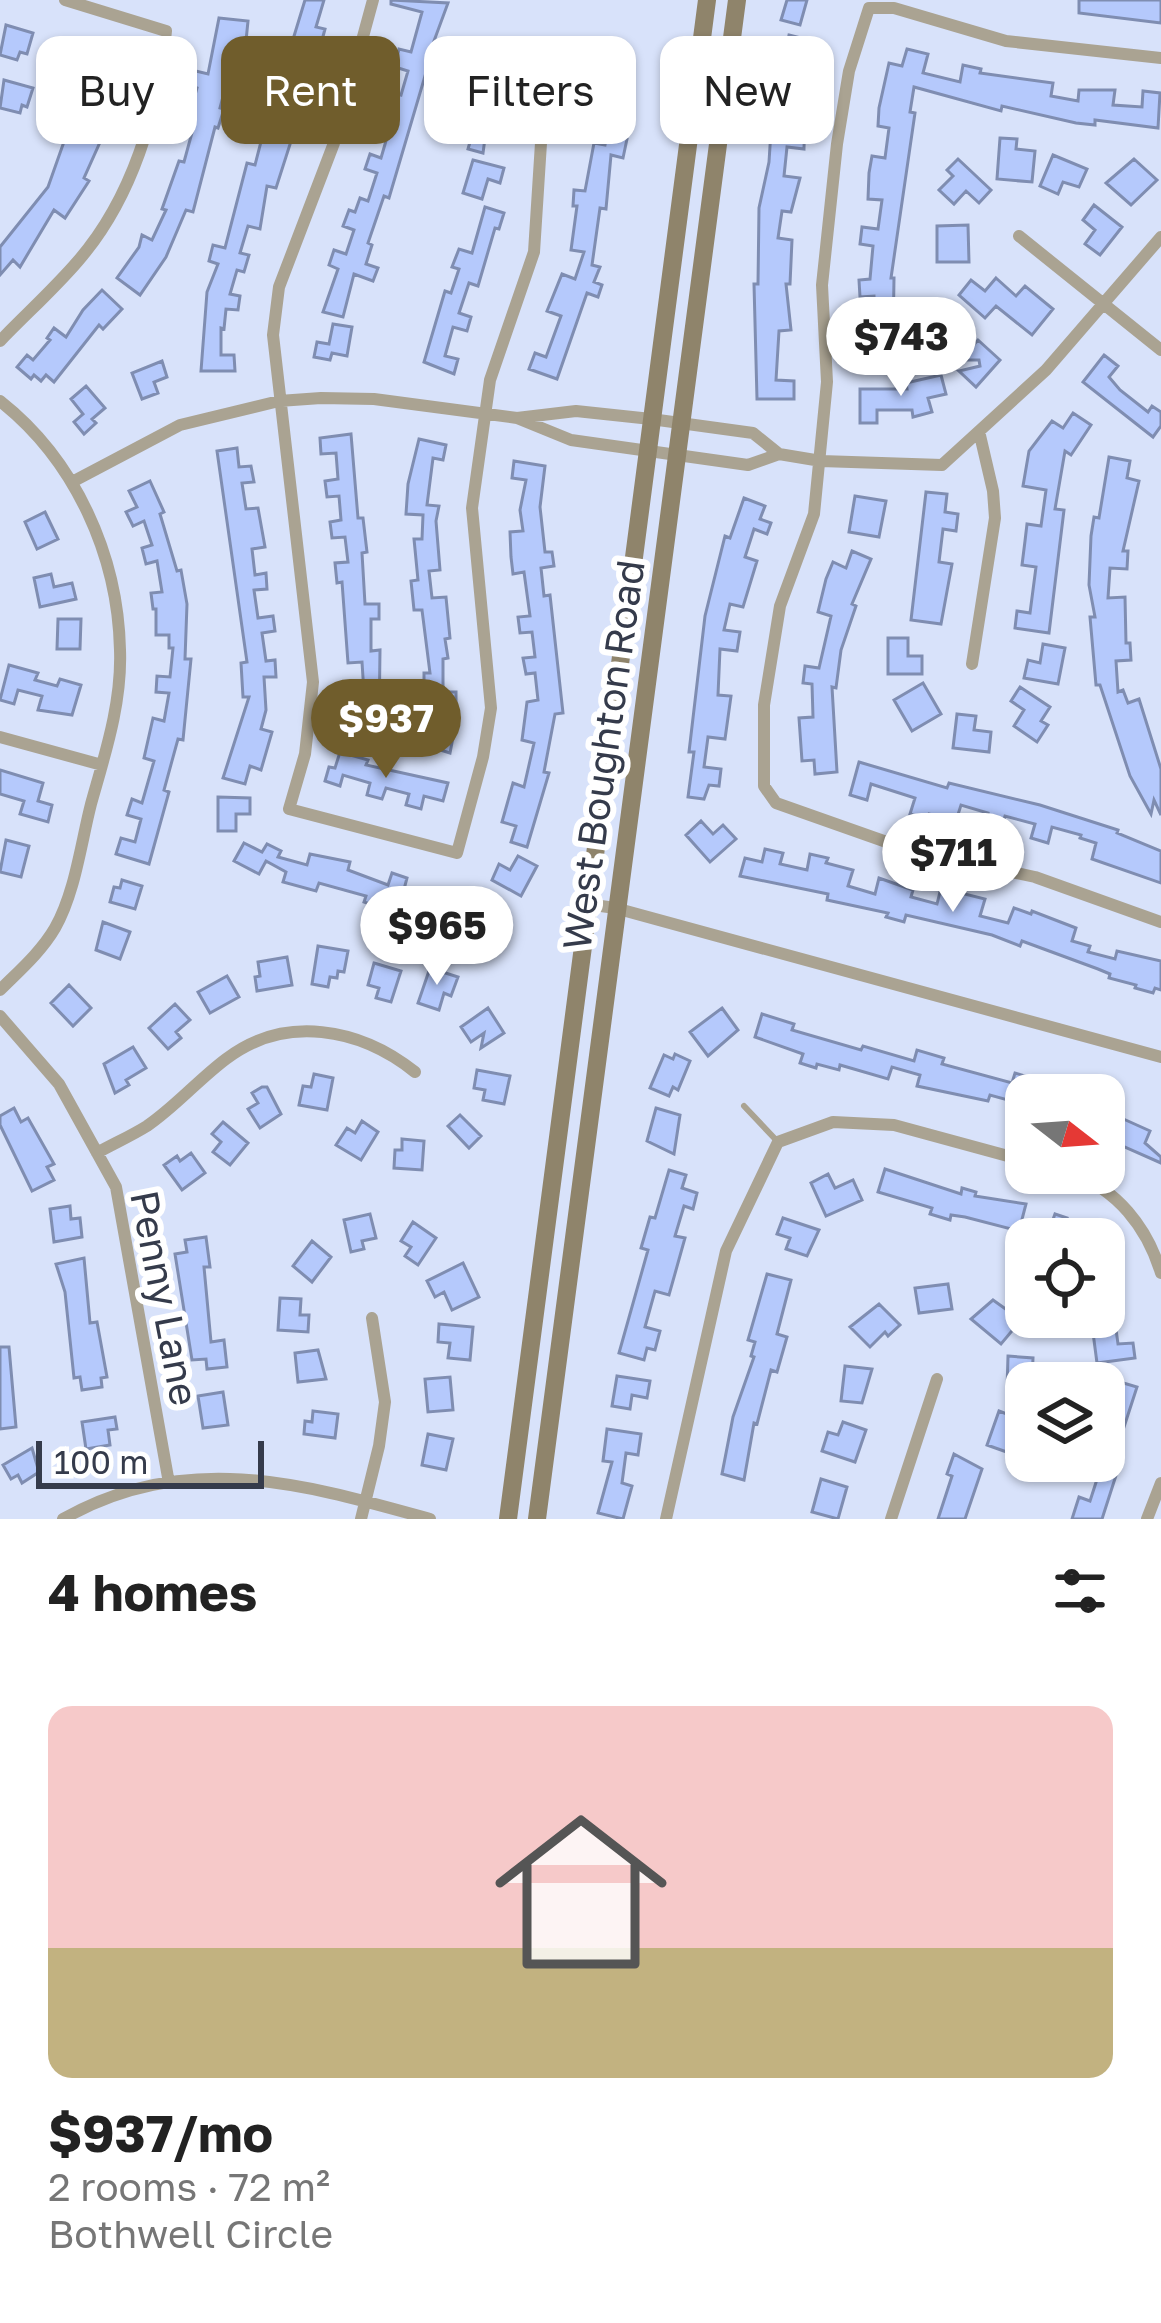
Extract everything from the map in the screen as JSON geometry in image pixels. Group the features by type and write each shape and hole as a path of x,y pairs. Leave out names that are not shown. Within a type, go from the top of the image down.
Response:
{"main road":[{"name":"West Boughton Road","path":"508,1519 707,0"},
{"name":"West Boughton Road","path":"537,1519 737,0"}],"street":[{"path":"0,341 79,260 109,219 133,175 164,55 166,31 65,0"},
{"path":"373,0 334,143 279,286 273,335 313,682 305,754 289,809 457,853 491,708 472,508 490,380 534,252 541,144"},
{"path":"1161,58 1006,41 894,8 869,8 849,71 824,262 827,382 821,461 810,532 774,628 764,705 764,786 776,803 912,851 1035,877 1161,922"},
{"path":"1019,236 1161,350"},
{"path":"517,418 571,440 748,465 779,454 821,461 942,465 1046,370 1161,237"},
{"path":"72,482 180,425 279,401 361,398 517,418 576,411 652,418 753,433 779,454"},
{"path":"0,400 20,416 72,482 100,536 116,595 121,653 113,723 56,926 0,990"},
{"path":"972,664 994,518 979,430"},
{"path":"0,737 102,765"},
{"path":"587,904 1161,1057"},
{"name":"Penny Lane","path":"0,1016 59,1084 116,1187 169,1483"},
{"path":"97,1153 146,1127 229,1057 283,1033 341,1034 374,1044 415,1072"},
{"path":"666,1519 726,1251 778,1142 833,1122 894,1125 1005,1155"},
{"path":"1110,1194 1135,1217 1161,1273"},
{"path":"362,1519 385,1402 372,1318"},
{"path":"891,1519 937,1379"},
{"path":"63,1519 118,1495 222,1476 268,1479 430,1519"},
{"path":"1148,1519 1161,1483"}],"lane":[{"path":"744,1106 778,1142"}],"building":[{"path":"305,0 324,0 316,27 325,29 323,36 294,36"},
{"path":"391,0 448,3 436,36 424,36 424,79 389,198 384,196 368,243 372,245 366,264 378,268 373,281 354,274 343,317 323,312 338,269 329,265 334,250 346,254 354,230 343,226 349,210 355,212 360,198 368,201 377,173 365,169 370,154 381,158 385,144 400,144 400,95 408,71 400,69 400,49 411,52 422,12 391,4"},
{"path":"787,0 807,0 800,25 781,20"},
{"path":"1079,0 1161,0 1161,23 1079,13"},
{"path":"219,18 248,21 246,36 221,36 221,118 193,212 186,210 166,257 140,295 117,278 142,235 152,240 179,161 184,162 189,144 197,144 197,71 208,74"},
{"path":"6,25 33,33 27,54 20,52 17,60 0,55"},
{"path":"907,49 928,54 923,73 960,82 963,65 981,69 980,73 1053,83 1051,96 1078,101 1079,90 1115,90 1113,105 1142,107 1143,91 1160,93 1158,128 1095,120 1095,125 1076,123 1002,106 1001,111 914,87 910,112 915,113 891,278 898,361 863,362 862,326 876,326 874,296 860,297 859,280 870,279 873,246 860,244 862,227 878,229 882,200 868,199 869,173 872,156 885,158 889,128 878,126 889,63 902,66"},
{"path":"4,80 33,88 20,113 0,108"},
{"path":"1000,138 1017,139 1016,149 1035,151 1032,182 997,179"},
{"path":"63,144 99,144 84,178 89,181 65,218 54,210 20,267 13,260 0,275 0,247 48,187"},
{"path":"260,144 290,144 276,188 267,186 260,229 248,226 240,253 249,255 244,272 237,270 230,294 240,296 238,310 226,309 221,328 221,355 234,355 235,371 201,371 207,292 218,264 209,261 213,245 225,248 247,163 255,165"},
{"path":"469,144 484,144 483,153 468,149"},
{"path":"594,144 626,144 623,158 611,155 606,209 600,208 592,265 600,267 594,282 602,285 598,297 587,293 557,379 529,369 535,353 546,357 561,316 547,311 562,274 575,279 584,252 571,250 577,206 573,206 574,190 585,191"},
{"path":"770,144 804,144 804,149 787,147 784,176 800,178 791,212 782,211 778,238 792,240 790,284 786,284 791,330 779,331 776,380 794,381 794,399 757,399 754,284 758,284 759,208"},
{"path":"1053,155 1087,169 1079,187 1063,182 1058,194 1040,186"},
{"path":"958,159 991,190 979,203 966,191 954,204 939,190 953,176 947,170"},
{"path":"1134,159 1157,180 1131,205 1106,183"},
{"path":"473,160 504,168 500,183 488,179 482,199 463,193"},
{"path":"1094,205 1122,227 1100,255 1085,244 1095,230 1083,220"},
{"path":"485,207 504,213 478,286 469,283 459,313 471,317 467,331 453,327 445,356 458,359 454,374 424,362 445,291 451,293 459,269 452,267 459,249 472,253"},
{"path":"968,225 969,262 937,262 937,226"},
{"path":"996,278 1016,296 1025,286 1053,309 1032,335 996,306 985,318 959,295 971,280 985,291"},
{"path":"102,290 122,309 103,329 99,325 54,382 46,375 41,381 34,375 31,379 17,367 27,355 33,360 54,328 66,337"},
{"path":"333,324 352,327 347,356 314,357 317,342 329,344"},
{"path":"978,340 1000,360 976,387 959,371 980,366 979,360 960,360"},
{"path":"1104,355 1118,366 1109,377 1120,390 1148,412 1152,406 1161,412 1161,426 1153,437 1083,382"},
{"path":"162,361 167,377 154,382 158,393 142,399 132,373"},
{"path":"941,375 946,394 928,398 932,412 913,417 912,410 877,410 877,423 860,423 860,389 907,389 906,383"},
{"path":"86,386 105,408 84,434 74,422 83,414 71,399"},
{"path":"1073,413 1091,425 1071,455 1065,451 1055,509 1064,510 1049,633 1015,628 1017,611 1030,613 1036,567 1022,565 1027,524 1041,526 1046,490 1023,486 1029,451 1052,421 1063,428"},
{"path":"351,434 358,518 363,518 367,552 362,553 365,604 379,604 379,619 371,619 371,651 380,650 379,725 360,725 360,710 350,710 349,693 364,693 362,662 348,663 342,582 337,583 335,563 348,562 345,537 332,538 330,522 341,520 339,496 327,497 325,481 338,479 336,453 321,454 320,438"},
{"path":"419,439 446,445 443,460 433,458 427,505 439,506 440,570 429,571 432,598 446,597 450,638 445,639 448,658 443,659 443,692 456,692 447,731 454,732 450,753 418,743 424,673 430,673 422,610 414,610 411,581 418,580 414,539 422,539 423,515 406,514"},
{"path":"237,448 239,467 251,466 254,482 242,483 246,509 258,508 265,547 252,549 255,575 266,573 267,589 254,590 258,618 273,616 275,631 262,633 266,661 275,660 276,677 264,677 266,710 261,729 272,732 261,770 250,766 245,784 223,778 249,697 243,697 241,663 247,662 217,451"},
{"path":"1109,457 1130,461 1127,478 1139,481 1123,551 1128,551 1127,569 1110,568 1108,598 1125,597 1131,660 1116,661 1118,692 1123,690 1128,703 1139,699 1161,769 1161,815 1154,800 1151,814 1130,776 1100,685 1096,685 1090,617 1095,617 1089,585 1091,536 1094,517 1099,518"},
{"path":"514,461 545,466 540,507 545,552 552,552 554,566 541,568 544,596 550,595 563,713 555,714 544,772 549,773 527,847 511,842 516,826 502,822 513,783 524,787 534,743 522,740 527,702 538,700 535,673 526,674 523,658 535,657 532,632 520,633 518,617 530,616 524,572 513,574 511,557 510,532 523,531 520,510 526,480 512,478"},
{"path":"150,481 164,512 160,514 177,571 181,570 187,604 185,659 191,659 183,740 178,739 164,790 169,792 149,864 116,854 121,838 135,842 141,819 127,815 132,799 142,803 154,761 144,758 153,718 164,721 169,693 156,692 157,676 170,677 173,648 169,648 169,635 156,635 151,593 162,592 157,561 146,564 142,548 152,545 144,521 133,526 126,512 137,507 129,491"},
{"path":"926,492 947,494 945,512 958,514 956,531 943,529 939,562 952,564 941,624 911,620"},
{"path":"855,496 886,501 879,537 849,532"},
{"path":"744,498 765,506 760,519 771,523 767,534 754,529 745,557 757,561 743,607 730,604 724,630 740,632 737,651 720,649 718,695 731,696 725,739 708,737 704,767 721,769 719,786 709,785 704,799 688,797 705,616 725,536 730,538"},
{"path":"45,512 58,539 37,549 25,522"},
{"path":"852,551 871,559 852,604 856,606 841,650 836,688 832,687 837,772 815,774 814,760 802,761 799,718 813,717 812,684 803,683 805,666 819,668 831,616 818,612 826,579 833,562 846,568"},
{"path":"51,574 54,587 72,583 76,599 40,607 34,578"},
{"path":"58,619 81,619 80,649 57,649"},
{"path":"888,638 908,638 908,656 922,656 922,674 888,674"},
{"path":"1043,644 1065,648 1058,684 1024,678 1028,660 1040,663"},
{"path":"9,665 38,673 35,680 57,686 60,679 81,685 72,715 38,710 42,696 18,690 14,704 0,700"},
{"path":"923,683 941,714 912,731 894,700"},
{"path":"1020,687 1050,707 1041,721 1048,725 1037,742 1014,726 1024,710 1011,701"},
{"path":"957,714 976,716 974,730 991,732 989,752 953,748"},
{"path":"340,752 368,760 366,765 448,783 443,801 424,796 421,809 406,805 409,794 386,788 382,799 367,795 370,783 343,775 340,786 325,781"},
{"path":"859,762 947,788 949,783 1040,805 1118,830 1161,851 1161,883 1092,859 1096,843 1081,835 1052,827 1048,843 1031,838 1035,824 1005,816 1000,832 984,828 988,813 961,805 956,821 929,814 927,819 910,814 915,798 871,784 867,800 850,795"},
{"path":"0,770 43,783 38,801 52,805 48,822 20,814 24,801 0,794"},
{"path":"218,797 250,798 250,814 236,814 236,831 218,831"},
{"path":"701,821 713,834 723,825 736,839 710,862 686,835"},
{"path":"6,840 29,846 21,877 0,872"},
{"path":"244,843 262,852 267,844 281,851 278,857 307,865 310,854 350,862 348,870 388,885 392,873 407,878 402,897 427,904 430,892 446,896 437,927 364,902 366,896 319,883 316,891 283,882 286,872 266,861 259,874 234,861"},
{"path":"765,849 783,853 780,864 807,870 810,854 828,858 826,863 853,870 848,886 875,894 879,878 913,890 911,897 937,904 941,888 985,899 980,916 1008,923 1014,908 1032,911 1076,928 1072,941 1090,946 1088,952 1115,959 1117,951 1161,961 1161,990 1155,988 1153,993 1135,988 1022,941 1020,946 906,915 904,922 886,917 888,913 827,900 828,894 740,876 745,858 762,862"},
{"path":"518,856 537,866 521,896 492,880 499,864 510,870"},
{"path":"122,880 142,886 135,909 110,902 114,887 120,888"},
{"path":"471,893 477,904 492,895 502,915 471,931 456,900"},
{"path":"103,922 130,932 120,959 96,950"},
{"path":"318,946 348,951 344,972 330,977 328,987 312,984"},
{"path":"287,957 292,985 257,991 258,962"},
{"path":"374,963 401,971 391,1002 376,998 379,988 368,985"},
{"path":"430,968 458,977 451,996 444,993 439,1010 418,1003"},
{"path":"227,976 239,997 210,1013 198,992"},
{"path":"69,985 91,1008 73,1026 51,1003"},
{"path":"175,1004 190,1020 176,1032 181,1038 168,1049 149,1028"},
{"path":"488,1008 504,1033 481,1048 484,1033 471,1042 461,1027"},
{"path":"722,1008 738,1030 708,1056 690,1032"},
{"path":"762,1014 794,1024 792,1030 861,1050 863,1046 914,1061 917,1050 944,1058 942,1064 1005,1081 1005,1099 990,1095 988,1101 917,1086 920,1075 892,1067 888,1079 840,1065 839,1070 817,1064 816,1068 800,1063 803,1054 755,1037"},
{"path":"133,1047 146,1068 115,1093 104,1064"},
{"path":"675,1054 690,1061 678,1090 673,1087 669,1096 650,1088 664,1055 673,1059"},
{"path":"477,1070 510,1076 504,1104 483,1100 485,1090 474,1088"},
{"path":"314,1074 333,1078 327,1110 299,1105 303,1086 311,1087"},
{"path":"267,1087 281,1114 260,1128 248,1109 258,1103 252,1093"},
{"path":"14,1108 21,1122 28,1118 54,1164 47,1167 54,1180 32,1191 0,1125 0,1116"},
{"path":"656,1108 680,1115 674,1154 647,1141"},
{"path":"460,1115 481,1136 469,1148 448,1126"},
{"path":"1125,1120 1150,1131 1145,1143 1161,1157 1161,1163 1125,1147"},
{"path":"362,1121 378,1132 361,1160 336,1145 347,1128 355,1133"},
{"path":"223,1122 248,1143 230,1165 213,1152 221,1142 212,1134"},
{"path":"402,1139 424,1141 422,1170 394,1168 395,1150 402,1150"},
{"path":"191,1153 205,1173 182,1190 164,1165"},
{"path":"885,1169 961,1194 962,1188 976,1192 975,1196 1026,1204 1022,1218 1005,1218 1005,1227 951,1215 950,1220 930,1214 932,1208 878,1192"},
{"path":"669,1170 686,1175 682,1188 697,1193 693,1209 684,1206 675,1236 685,1238 669,1295 655,1291 645,1327 660,1331 655,1350 647,1348 644,1360 619,1353 648,1250 641,1248"},
{"path":"828,1174 835,1188 853,1180 862,1200 826,1216 811,1183"},
{"path":"70,1206 71,1219 80,1218 82,1237 54,1242 50,1209"},
{"path":"370,1214 376,1238 362,1241 364,1249 351,1252 344,1220"},
{"path":"783,1218 819,1230 807,1256 786,1249 790,1238 777,1234"},
{"path":"413,1222 436,1238 418,1265 405,1256 411,1247 401,1241"},
{"path":"206,1237 211,1342 224,1340 227,1367 207,1369 206,1359 192,1360 175,1254 187,1252 185,1240"},
{"path":"312,1241 331,1257 312,1282 293,1266"},
{"path":"84,1258 90,1323 97,1322 107,1377 101,1378 102,1387 82,1390 80,1377 74,1378 65,1292 56,1264"},
{"path":"463,1263 479,1297 452,1310 444,1292 435,1297 427,1281"},
{"path":"767,1274 791,1280 777,1334 787,1337 754,1423 744,1480 722,1474 733,1417 754,1357 755,1342 748,1340"},
{"path":"948,1284 952,1309 919,1313 915,1288"},
{"path":"280,1298 301,1299 300,1315 309,1315 308,1332 278,1330"},
{"path":"993,1300 1005,1309 1006,1338 1001,1344 971,1319"},
{"path":"879,1304 900,1325 870,1347 850,1327"},
{"path":"439,1324 473,1327 470,1360 448,1358 450,1343 438,1342"},
{"path":"1094,1338 1133,1343 1135,1358 1097,1362"},
{"path":"0,1347 9,1347 16,1427 0,1429"},
{"path":"318,1350 326,1379 298,1382 295,1353"},
{"path":"1008,1356 1033,1358 1033,1362 1008,1362"},
{"path":"845,1366 872,1369 862,1403 841,1401"},
{"path":"617,1376 650,1381 647,1398 632,1395 630,1409 612,1406"},
{"path":"450,1377 453,1410 428,1412 425,1379"},
{"path":"1125,1383 1137,1387 1125,1424"},
{"path":"223,1392 228,1425 203,1428 198,1396"},
{"path":"313,1411 338,1414 335,1438 304,1434 305,1421 312,1422"},
{"path":"999,1411 1005,1413 1005,1451 987,1445"},
{"path":"115,1417 117,1429 108,1430 110,1445 86,1449 82,1422"},
{"path":"843,1422 866,1430 855,1462 822,1451 828,1432 838,1435"},
{"path":"607,1429 641,1434 638,1455 626,1453 622,1483 632,1486 623,1519 598,1513 612,1462 603,1461"},
{"path":"428,1434 453,1439 446,1470 422,1465"},
{"path":"32,1448 39,1472 22,1483 18,1475 11,1479 3,1465"},
{"path":"954,1454 982,1469 965,1519 938,1519 952,1476 947,1474"},
{"path":"821,1479 847,1487 838,1519 812,1512"},
{"path":"1096,1482 1114,1482 1102,1519 1072,1519 1079,1497 1090,1501"}]}
